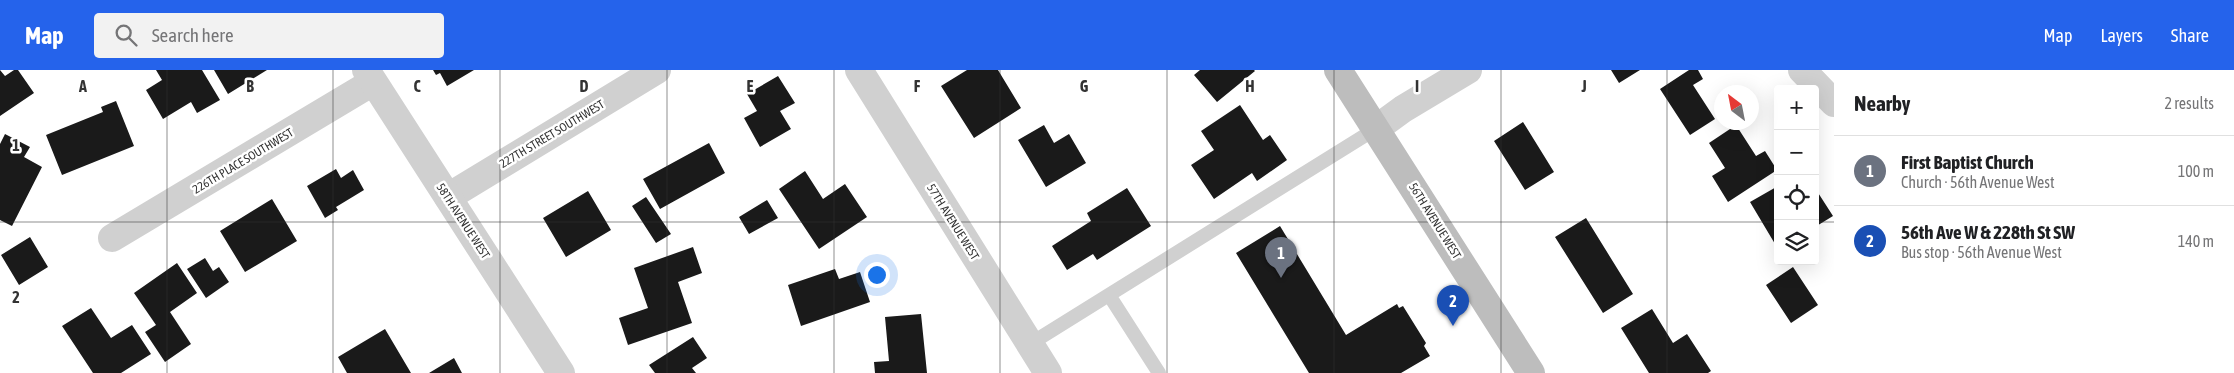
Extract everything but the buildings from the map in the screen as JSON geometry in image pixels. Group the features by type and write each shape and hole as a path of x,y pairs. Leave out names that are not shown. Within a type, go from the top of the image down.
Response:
{"main road":[{"name":"56TH AVENUE WEST","path":"1338,70 1377,128 1528,372"}],"street":[{"name":"227TH STREET SOUTHWEST","path":"448,197 657,70"},
{"name":"57TH AVENUE WEST","path":"859,70 1048,373"},
{"path":"1377,128 1403,109 1468,70"},
{"path":"1802,70 1834,103"},
{"name":"58TH AVENUE WEST","path":"370,76 561,373"},
{"name":"226TH PLACE SOUTHWEST","path":"112,238 370,76"}],"lane":[{"path":"1030,344 1377,128"},
{"path":"1109,295 1159,373"}],"place":[{"name":"First Baptist Church","path":"1281,278"},
{"name":"56th Ave W & 228th St SW","path":"1453,326"}]}
